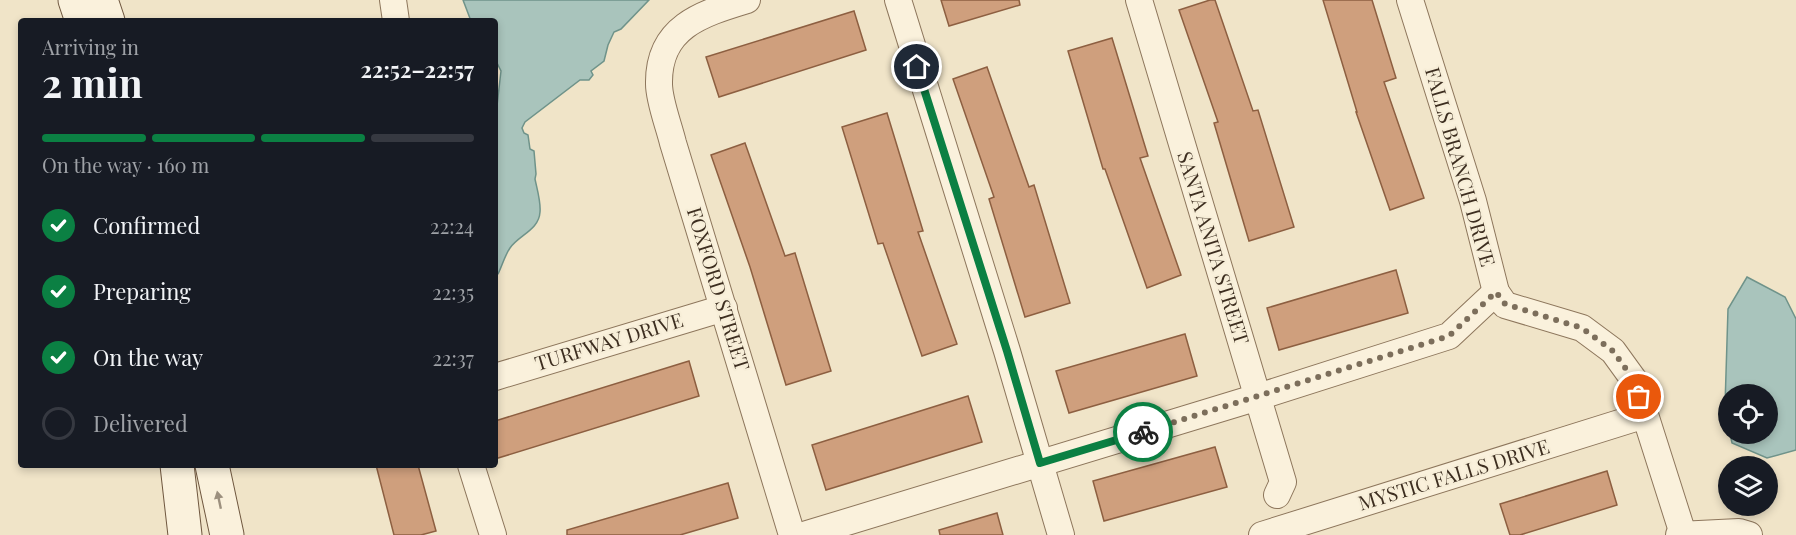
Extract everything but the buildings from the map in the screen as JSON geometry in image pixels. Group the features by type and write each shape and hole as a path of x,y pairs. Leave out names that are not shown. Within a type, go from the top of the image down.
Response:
{"main road":[{"path":"83,6 103,18"},
{"path":"177,468 185,535"},
{"path":"213,468 227,535"}],"street":[{"path":"393,0 396,18"},
{"name":"FOXFORD STREET","path":"747,0 712,11 681,28 668,42 662,55 658,86 792,535"},
{"path":"898,0 1007,351 1061,535"},
{"name":"SANTA ANITA STREET","path":"1139,0 1283,482 1277,495"},
{"name":"FALLS BRANCH DRIVE","path":"1410,0 1473,201 1496,292 1505,304 1582,328 1613,351 1634,380 1681,534"},
{"path":"804,535 1258,397 1449,336 1496,292"},
{"name":"TURFWAY DRIVE","path":"498,376 724,308"},
{"name":"MYSTIC FALLS DRIVE","path":"1262,535 1645,415"},
{"path":"472,468 493,535"},
{"path":"1681,534 1739,532 1749,535"}],"water":[{"path":"463,0 649,0 621,29 614,32 604,61 591,71 593,75 589,80 580,80 525,122 522,128 528,135 530,149 534,151 535,179 540,204 539,218 532,228 510,248 498,274 498,97 501,71 498,65 498,18 470,18"},
{"path":"1747,277 1785,297 1796,319 1796,450 1774,456 1762,456 1734,444 1778,444 1778,384 1726,384 1728,309"}],"way so far":[{"path":"1143,432 1449,336 1496,292 1505,304 1582,328 1613,351 1634,380 1639,397"}],"route":[{"path":"917,67 1040,463 1143,432"}]}
